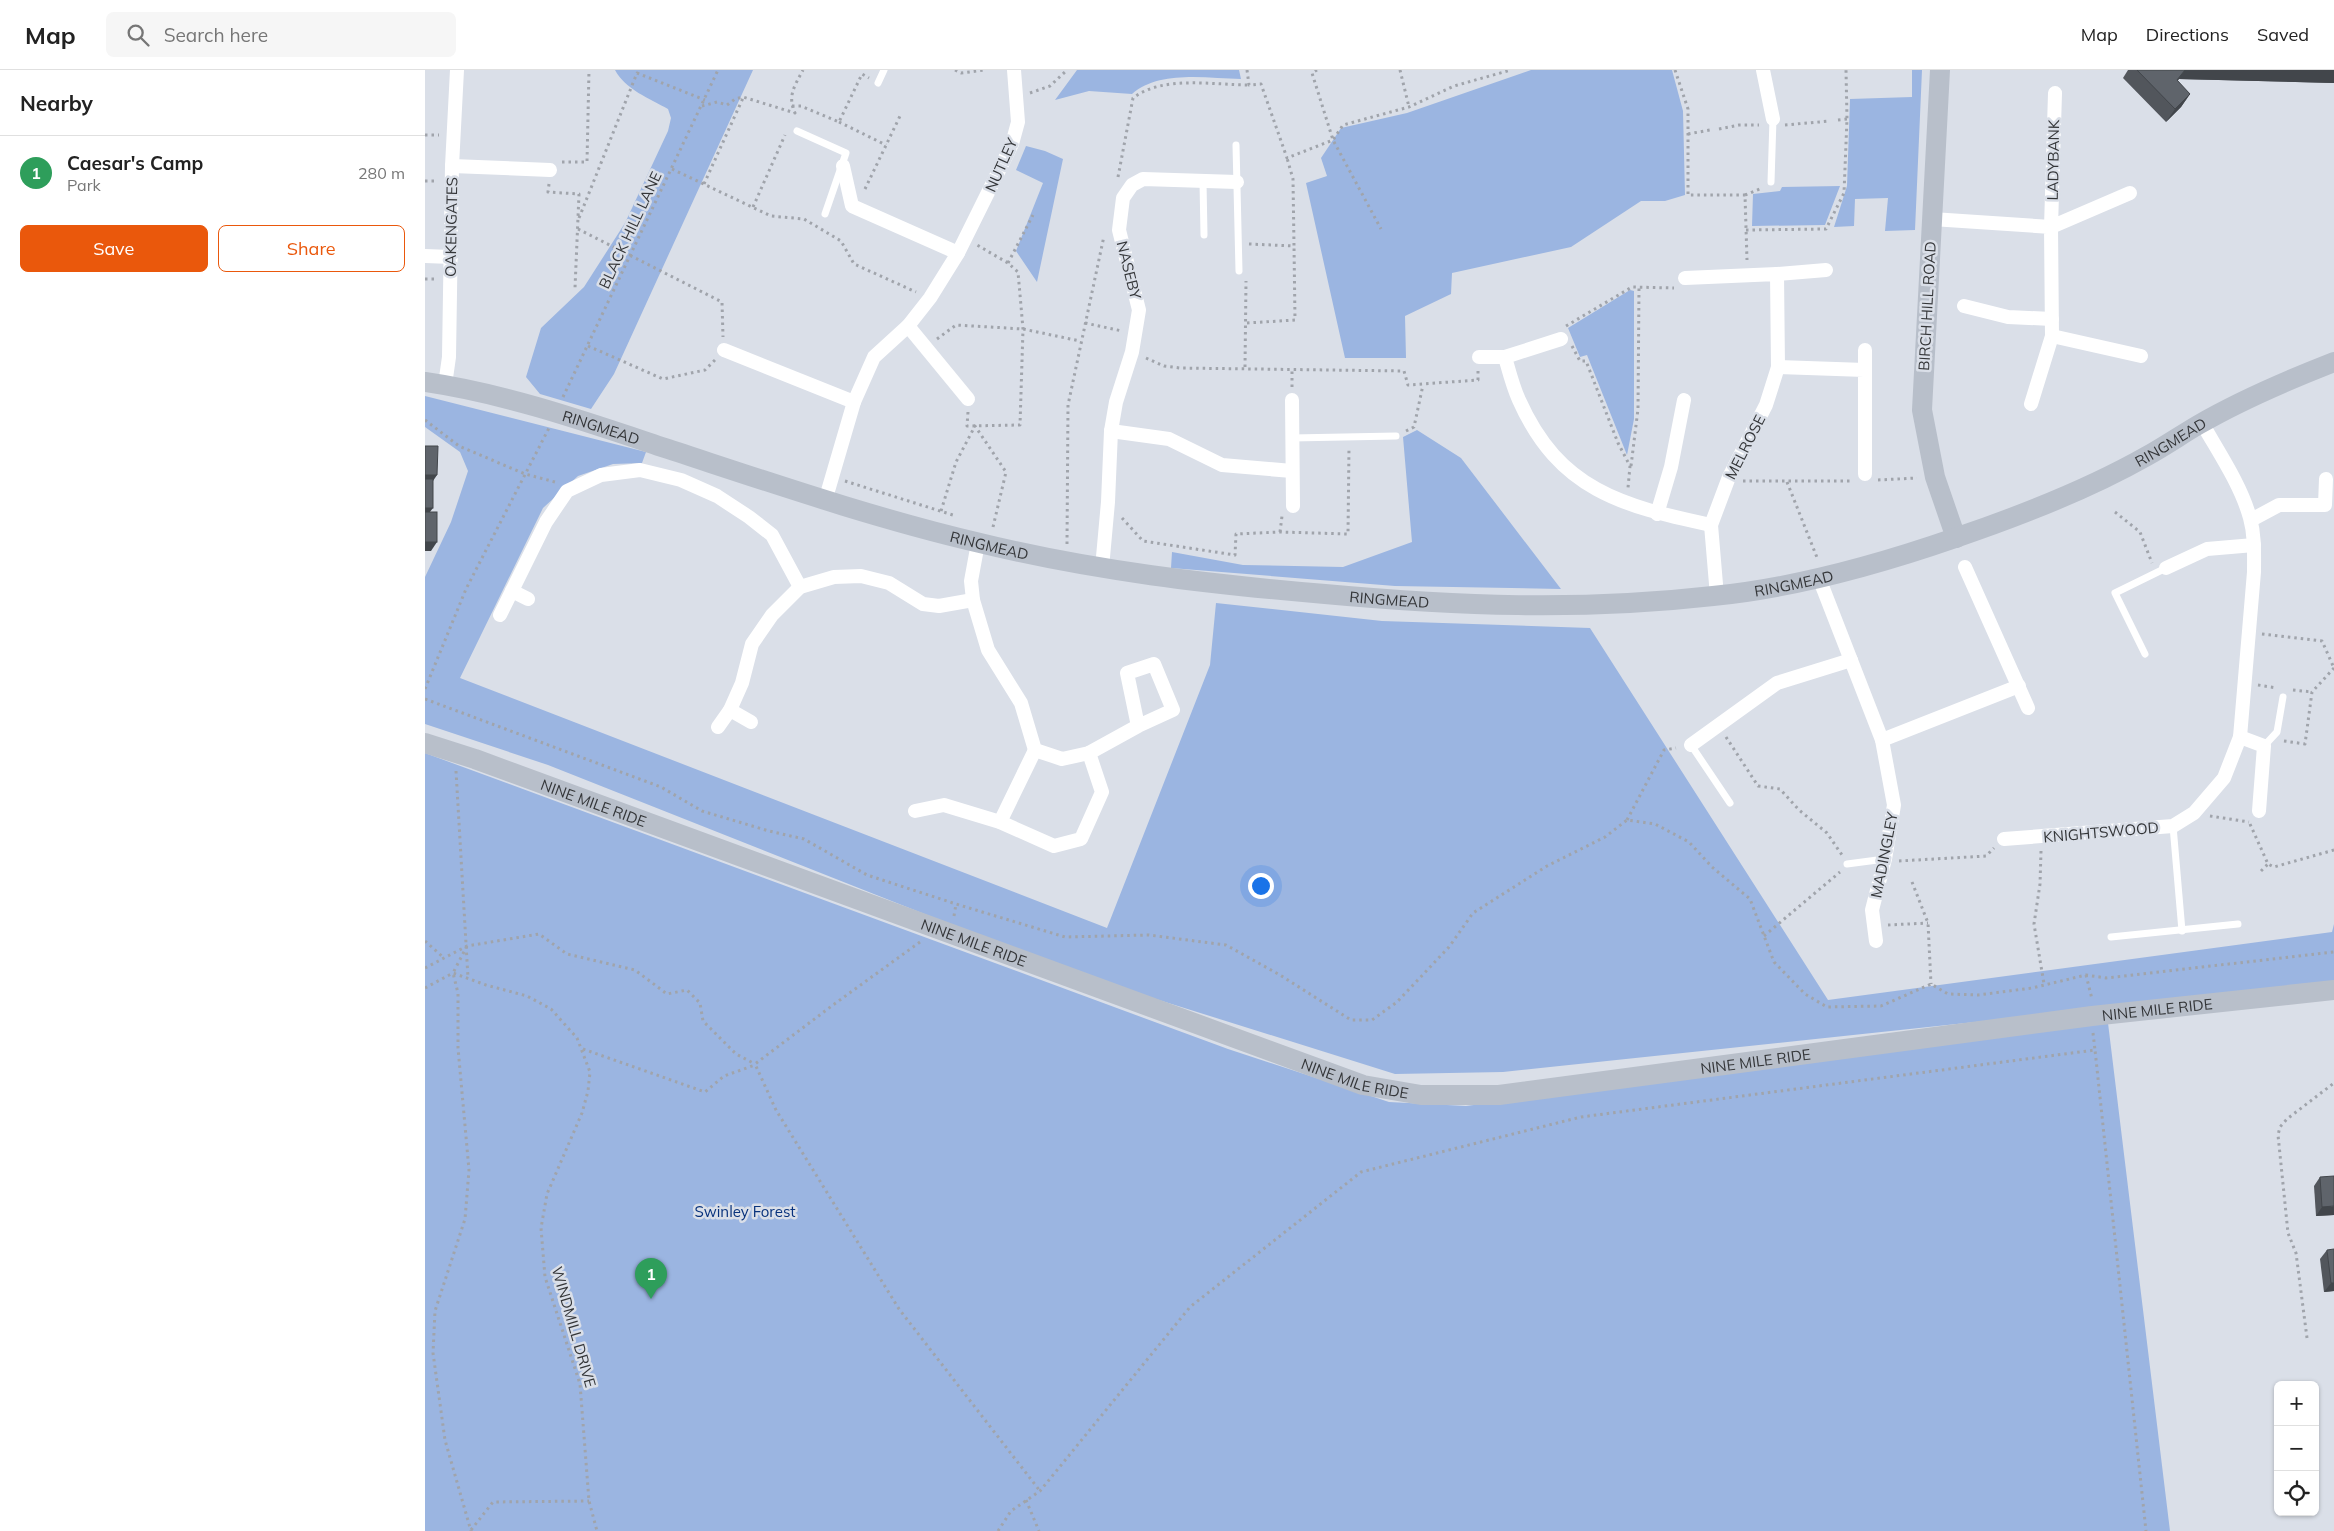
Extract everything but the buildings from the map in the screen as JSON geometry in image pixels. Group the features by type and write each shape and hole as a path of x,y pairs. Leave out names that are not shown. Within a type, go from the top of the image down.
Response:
{"street":[{"name":"OAKENGATES","path":"445,384 449,357 452,166 457,70"},
{"name":"NUTLEY","path":"825,501 854,402 874,357 908,326 931,298 966,238 1012,144 1018,122 1014,70"},
{"path":"1763,70 1773,119"},
{"name":"BIRCH HILL ROAD","path":"1940,70 1922,410 1935,477 1956,538"},
{"name":"LADYBANK","path":"2031,404 2052,336 2051,227 2055,93"},
{"path":"452,166 550,170"},
{"path":"843,166 852,206 958,253"},
{"name":"NASEBY","path":"1102,568 1108,502 1111,431 1116,402 1132,352 1139,310 1119,230 1123,198 1132,185 1143,179 1237,182"},
{"name":"LADYBANK","path":"1932,219 2051,227 2130,193"},
{"path":"425,256 451,257"},
{"path":"1685,278 1748,276 1826,270"},
{"name":"MELROSE","path":"1717,596 1711,525 1728,480 1767,405 1778,367 1777,274"},
{"path":"1964,306 2007,317 2052,319"},
{"path":"908,326 968,399"},
{"path":"2052,336 2141,356"},
{"path":"1479,358 1505,357 1565,337"},
{"path":"724,350 854,402"},
{"path":"1865,350 1865,479"},
{"path":"1505,357 1518,399 1534,430 1553,457 1575,476 1615,499 1657,514 1711,525"},
{"name":"RINGMEAD","path":"425,382 445,384 517,401 825,501 986,535 1067,562 1209,585 1413,602 1494,606 1623,604 1717,596 1822,577 1956,538 2082,489 2148,456 2202,422 2291,379 2334,362"},
{"path":"1778,367 1865,370"},
{"path":"1292,400 1291,471 1293,506"},
{"path":"1657,514 1671,467 1683,400"},
{"name":"KNIGHTSWOOD","path":"2004,839 2173,826 2194,814 2223,778 2240,737 2254,545 2251,520 2245,501 2202,422"},
{"path":"1111,431 1169,439 1222,465 1291,471"},
{"path":"499,615 546,522 567,491 601,475 640,470 681,480 717,496 749,517 772,535 800,587"},
{"path":"2251,520 2279,505 2330,505 2326,478"},
{"path":"986,535 971,581 973,600 988,650 1021,703 1035,750 1000,822"},
{"path":"2161,571 2207,549 2254,545"},
{"path":"1965,567 2028,708"},
{"path":"718,727 731,710 742,683 752,644 772,616 800,587 834,577 861,576 889,583 923,604 939,606 973,600"},
{"name":"MADINGLEY","path":"1822,577 1882,740 1894,805 1885,859 1873,910 1876,941"},
{"path":"512,591 528,599"},
{"path":"1691,745 1777,683 1851,660"},
{"path":"1882,740 2019,686"},
{"path":"731,710 751,722"},
{"path":"1035,750 1061,759 1089,753 1138,726"},
{"path":"2240,737 2267,743 2259,811"},
{"name":"NINE MILE RIDE","path":"425,743 475,759 1363,1085 1421,1095 1499,1095 2092,1016 2334,990"},
{"path":"915,810 944,805 1000,822 1054,846 1081,839 1102,792 1089,753"}],"lane":[{"path":"878,83 884,70"},
{"path":"1771,182 1773,119"},
{"path":"797,131 846,153 825,214"},
{"path":"1236,145 1239,272"},
{"path":"1203,182 1204,235"},
{"path":"1291,438 1349,439 1396,436"},
{"path":"2145,654 2115,592 2161,571"},
{"path":"2267,743 2277,732 2283,696"},
{"path":"1691,745 1730,803"},
{"path":"2173,826 2181,931"},
{"path":"1847,864 1885,859"},
{"path":"2111,937 2237,924"}],"path":[{"path":"575,288 579,194 548,192 550,162 587,162 589,70"},
{"path":"792,120 795,113 792,106 791,93 803,70"},
{"path":"955,70 961,73 985,70"},
{"path":"1017,97 1050,86 1067,70"},
{"path":"1247,70 1249,85"},
{"path":"1317,70 1312,73 1333,140 1381,229"},
{"path":"1400,70 1409,107"},
{"path":"1287,158 1333,140 1343,125 1409,107 1453,86 1511,70"},
{"path":"1675,70 1688,109 1688,195 1745,195 1759,190 1771,182"},
{"path":"1746,230 1826,229 1844,192 1847,119 1846,70"},
{"name":"BLACK HILL LANE","path":"562,400 705,100 716,71"},
{"path":"578,221 637,73 705,100"},
{"path":"839,122 862,74 878,83"},
{"path":"1116,186 1133,98 1143,91 1167,84 1261,84 1293,179 1295,320 1247,323"},
{"path":"702,106 717,102 727,105 735,99 743,97 795,113"},
{"path":"704,184 743,97"},
{"path":"792,106 801,106 886,145"},
{"path":"856,208 901,114"},
{"path":"1838,120 1847,119"},
{"path":"1688,134 1710,130"},
{"path":"753,207 786,133"},
{"path":"672,169 771,216 804,219 841,241 854,264 931,298"},
{"path":"1745,195 1748,276"},
{"path":"1008,263 1033,215"},
{"path":"578,229 722,302 724,350 705,370 663,379 588,346"},
{"path":"1067,562 1068,405 1080,341 1105,232"},
{"path":"966,238 1008,263 1018,272 1023,329 1020,425 967,426 968,399"},
{"path":"1239,243 1294,246"},
{"path":"1239,272 1246,276 1247,323 1245,367"},
{"path":"1631,466 1618,443 1586,361 1580,361 1565,337 1632,287 1678,288 1685,278"},
{"path":"1639,287 1638,409 1628,488 1663,496"},
{"path":"1085,323 1135,333"},
{"path":"925,348 957,325 1023,329 1080,341"},
{"path":"1132,352 1164,366 1404,371 1408,385 1478,380 1479,358"},
{"path":"1396,436 1413,427 1423,384"},
{"path":"425,420 459,446 525,474 556,483 567,491"},
{"path":"425,689 466,589 550,426"},
{"path":"941,511 956,462 975,426"},
{"path":"975,426 1006,472 986,535"},
{"path":"1108,502 1143,541 1235,555 1236,534 1280,532 1348,534 1349,439"},
{"path":"832,477 958,517"},
{"path":"1728,480 1787,482 1935,477"},
{"path":"1787,482 1822,577"},
{"path":"2115,512 2140,532 2161,571"},
{"path":"2249,633 2322,641 2334,668 2312,692 2305,744 2267,743"},
{"path":"425,699 661,787 701,811 804,839 867,875 956,904 1065,937 1149,935 1226,945 1281,975 1351,1020 1371,1020 1397,1002 1449,947 1473,913 1547,866 1605,837 1627,820 1664,750 1691,745"},
{"path":"1718,725 1758,786 1780,789 1799,810 1827,834 1847,864 1834,878 1764,936"},
{"path":"456,771 468,978"},
{"path":"2249,822 2259,811"},
{"path":"2194,814 2249,822"},
{"path":"1627,820 1655,824 1689,842 1711,867 1750,899 1774,962 1805,994 1827,1007 1881,1006 1931,984"},
{"path":"2249,822 2268,864 2274,867 2334,850"},
{"path":"2040,837 2040,884 2034,924 2044,984"},
{"path":"1885,859 1907,861 1986,856 2004,839"},
{"path":"2261,871 2268,864"},
{"path":"1912,882 1927,923 1931,984"},
{"path":"1874,926 1927,923"},
{"path":"583,1049 705,1092 724,1076 755,1064 920,942 951,933"},
{"path":"425,968 467,946 539,934 567,954 635,970 667,994 687,990 700,1003 703,1020 736,1054 755,1064 776,1110 899,1309 1040,1491"},
{"path":"425,941 444,958"},
{"path":"425,988 453,973 467,946"},
{"path":"1931,984 1948,994 1978,996 2032,988 2086,976 2106,978 2334,952"},
{"path":"453,973 457,992 458,1048 469,1170 465,1219 435,1311 433,1353 445,1440 471,1531"},
{"name":"WINDMILL DRIVE","path":"453,973 485,986 527,996 551,1009 577,1038 583,1049 590,1072 588,1091 582,1113 547,1194 541,1228 545,1276 581,1384 589,1501 597,1531"},
{"path":"998,1531 1011,1511 1040,1491 1190,1306 1361,1172 1581,1117 2095,1050 2146,1531"},
{"path":"2307,1338 2296,1253 2288,1233 2277,1135 2280,1127 2287,1120 2334,1083"},
{"path":"1026,1500 1039,1531"},
{"path":"471,1531 493,1502 589,1501"}],"green space":[{"path":"615,70 753,70 614,374 591,409 540,394 526,377 541,328 584,287 625,223 668,131 671,118 668,109 631,88 619,77"},
{"path":"1077,70 1239,70 1241,79 1169,78 1143,86 1132,94 1089,91 1055,100"},
{"path":"1531,70 1672,70 1683,111 1685,195 1665,201 1641,201 1571,247 1452,273 1451,294 1405,316 1406,358 1345,358 1306,183 1327,176 1321,158 1341,128 1407,113"},
{"path":"1912,70 1922,70 1915,230 1885,231 1888,198 1855,199 1854,226 1834,227 1847,186 1850,99 1912,97"},
{"path":"1026,146 1045,151 1063,159 1037,282 1016,251 1043,183 1016,170"},
{"path":"1840,186 1825,225 1752,226 1753,194 1780,191 1782,187"},
{"path":"1630,290 1634,291 1634,419 1627,455 1587,355 1580,357 1568,328"},
{"path":"425,396 646,452 642,463 613,464 578,476 543,508 460,678 1107,928 1210,665 1216,603 1382,621 1590,628 1828,1000 2332,932 2334,924 2334,984 1503,1072 1395,1074 1079,975 548,765 425,724 425,577 451,522 468,471 460,452 425,427"},
{"path":"1417,430 1461,458 1561,589 1395,586 1171,568 1172,552 1243,565 1343,567 1412,542 1403,437"},
{"name":"Swinley Forest","path":"425,753 1228,1049 1389,1102 1466,1106 2108,1023 2170,1531 425,1531"}],"place":[{"name":"Caesar's Camp","path":"651,1299"}]}
